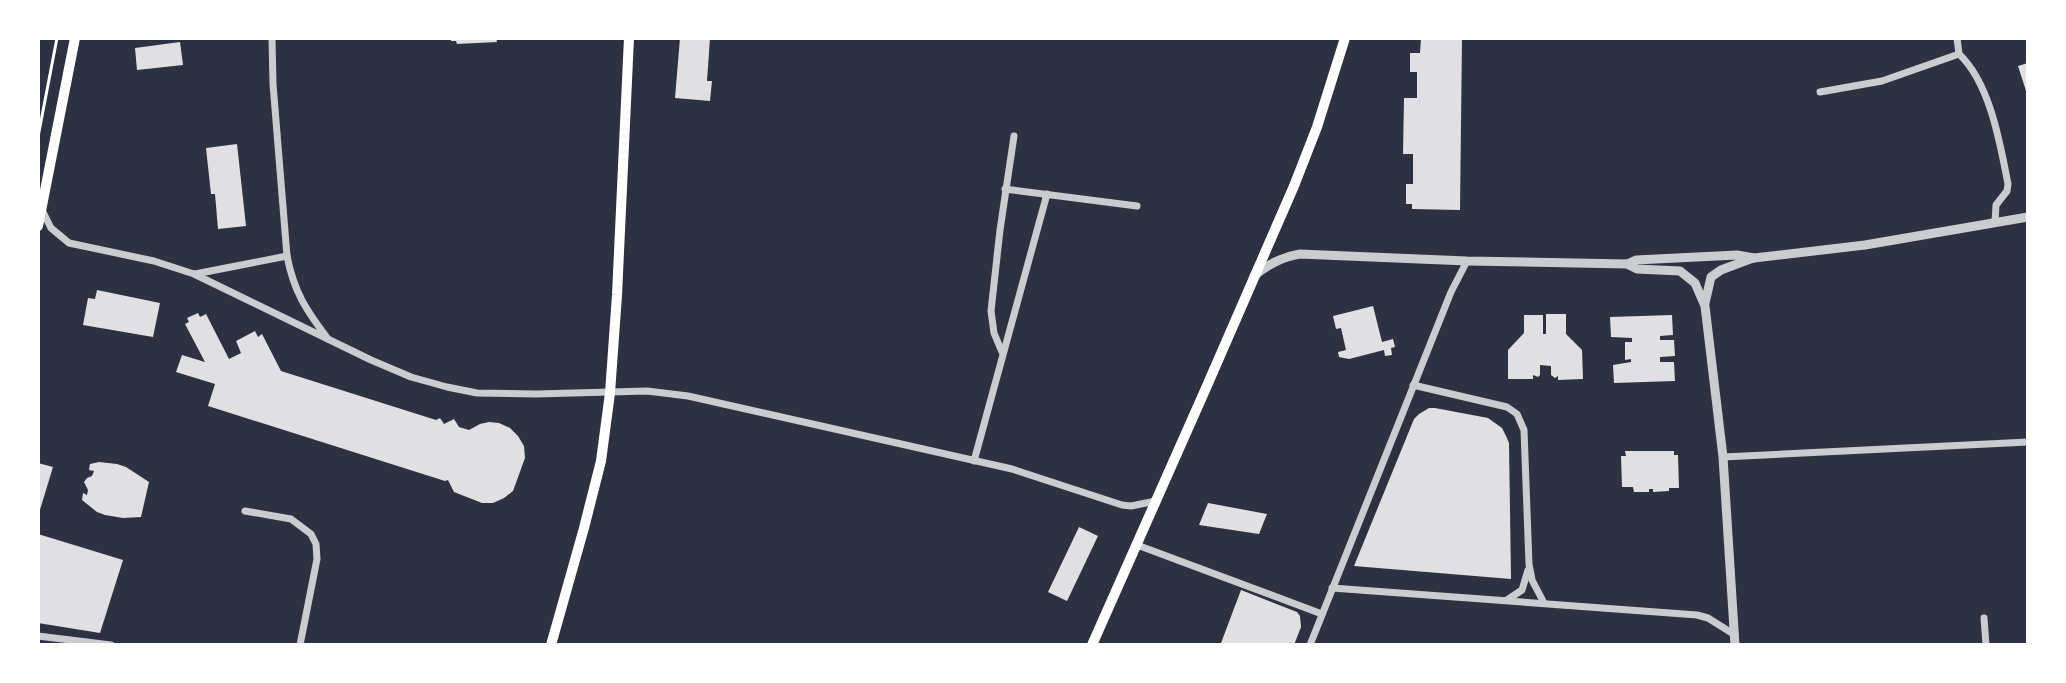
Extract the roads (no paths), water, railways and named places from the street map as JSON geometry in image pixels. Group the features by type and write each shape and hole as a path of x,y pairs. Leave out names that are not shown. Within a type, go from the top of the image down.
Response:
{"main road":[{"path":"38,226 75,38"},
{"path":"551,645 601,461 610,393 629,38"},
{"path":"1092,645 1317,127 1345,38"}],"street":[{"path":"272,38 273,84 290,274 304,307 329,341"},
{"path":"1957,38 1959,54 1976,75 1988,105 2004,163 2007,191 1996,205 1995,222"},
{"path":"1820,92 1882,81 1959,54"},
{"path":"1002,352 994,333 991,311 1014,136"},
{"path":"1005,189 1137,206"},
{"path":"974,461 1047,194"},
{"path":"42,210 51,228 69,243 154,261 194,274 329,341 411,377 447,387 477,393 647,391 688,396 1012,469 1122,505 1156,501"},
{"path":"1705,306 1711,277 1754,258 1865,245 2028,217"},
{"path":"1254,276 1283,257 1300,254 1627,264 1636,260 1737,255 1754,258"},
{"path":"194,274 287,256"},
{"path":"1310,645 1451,292 1467,261"},
{"path":"1627,264 1637,269 1680,271 1695,283 1705,306 1723,457 1735,640"},
{"path":"1413,385 1507,407 1517,414 1524,430 1529,564 1532,580 1544,603"},
{"path":"1723,457 2028,442"},
{"path":"245,511 291,519 311,534 316,544 317,559 300,645"},
{"path":"1137,545 1322,614"},
{"path":"1507,600 1522,590 1529,564"},
{"path":"1332,588 1697,615 1708,618 1735,640"},
{"path":"1984,618 1986,645"},
{"path":"38,636 111,645"}]}
